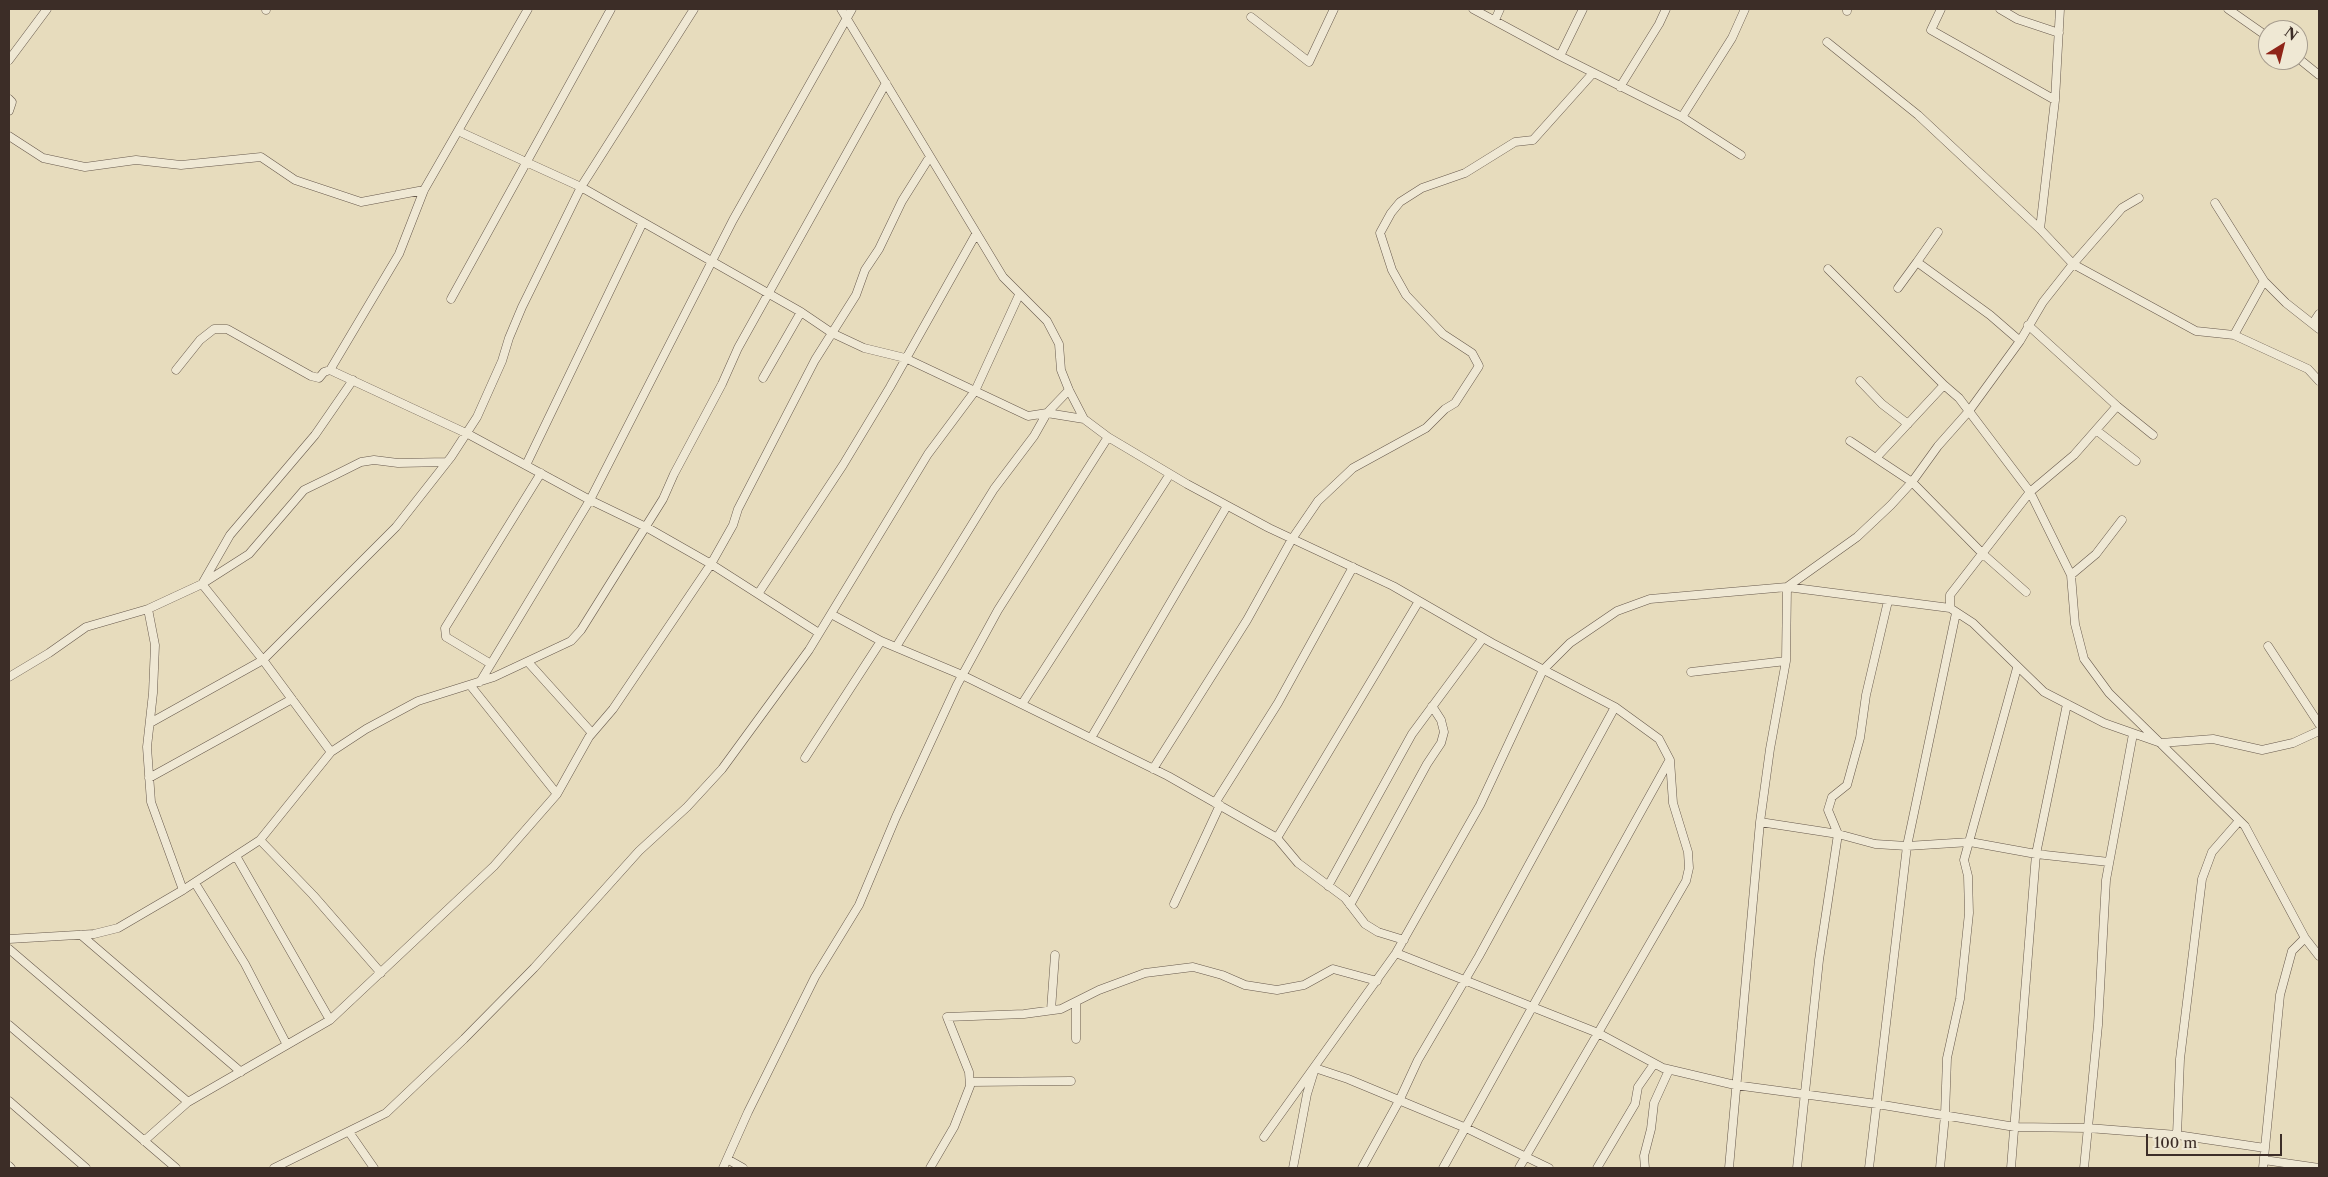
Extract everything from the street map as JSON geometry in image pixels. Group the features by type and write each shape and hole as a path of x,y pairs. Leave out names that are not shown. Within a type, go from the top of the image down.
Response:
{"street":[{"path":"9,60 47,9"},
{"path":"176,370 200,340 214,329 227,329 311,376 319,378 324,372 330,370 400,254 424,190 528,9"},
{"path":"451,299 611,9"},
{"path":"150,723 263,660 396,527 447,462 468,434 499,368 522,307 581,187 694,9"},
{"path":"841,9 929,158 1003,277 1047,321 1059,344 1062,370 1069,390 1084,419 1108,437 1227,506 1419,601 1483,638 1615,707 1659,739 1670,760 1673,803 1688,852 1690,868 1686,881 1520,1168"},
{"path":"480,682 590,500 712,261 852,9"},
{"path":"1251,17 1309,62 1334,9"},
{"path":"1473,9 1592,73 1682,117 1741,154"},
{"path":"1495,20 1500,9"},
{"path":"1560,56 1583,9"},
{"path":"1620,87 1659,24 1666,9"},
{"path":"1682,117 1732,38 1745,9"},
{"path":"1941,9 1931,30 2056,100"},
{"path":"2000,9 2017,19 2058,33"},
{"path":"2040,229 2056,100 2060,9"},
{"path":"2228,9 2258,29"},
{"path":"1827,42 1918,115 2040,229 2073,264 2196,331 2234,335 2308,369 2319,382"},
{"path":"2308,66 2319,75"},
{"path":"1153,769 1247,620 1292,539 1318,501 1353,468 1426,428 1445,409 1455,403 1479,366 1472,353 1443,334 1406,295 1392,270 1380,232 1391,213 1400,202 1422,188 1466,173 1515,142 1533,140 1592,73"},
{"path":"9,939 94,934 118,928 184,890 260,840 331,752 366,729 418,701 480,682 571,641 581,630 664,499 674,474 722,384 738,348 886,83"},
{"path":"9,100 12,102 9,112"},
{"path":"458,131 581,187 801,312 832,333 864,348 905,358 1028,416 1047,413 1084,419"},
{"path":"9,136 43,158 86,167 136,160 181,165 260,157 295,180 361,202 424,190"},
{"path":"144,1141 188,1102 330,1020 494,866 557,794 592,733 614,709 711,564 733,525 738,509 815,360 856,295 865,270 879,249 902,201 929,158"},
{"path":"1787,587 1857,537 1912,482 1938,446 1969,411 2020,341 2042,302 2122,208 2139,198"},
{"path":"2215,203 2264,281 2286,303 2319,329"},
{"path":"526,465 643,222"},
{"path":"1898,288 1938,232"},
{"path":"758,594 842,465 976,234"},
{"path":"1917,262 1990,316 2020,341"},
{"path":"1828,269 1959,398 2030,492 2071,575 2075,624 2084,659 2110,693 2245,826 2305,938 2319,956"},
{"path":"2234,335 2264,281"},
{"path":"274,1168 386,1113 464,1039 534,968 620,871 692,802 722,769 819,633 928,454 975,391 1019,295"},
{"path":"763,378 801,312"},
{"path":"2312,324 2319,314"},
{"path":"2028,324 2117,406 2153,435"},
{"path":"330,370 468,434 590,500 646,527 711,564 819,633"},
{"path":"202,584 230,535 315,435 353,380"},
{"path":"1860,381 1882,404 1908,424"},
{"path":"1876,458 1944,385"},
{"path":"896,647 994,489 1034,436 1047,413 1069,390"},
{"path":"1869,1168 1907,846 1953,610 1950,594 2030,492 2074,455 2117,406"},
{"path":"2096,430 2136,461"},
{"path":"723,1168 815,978 860,905 896,817 962,675 998,610 1108,437"},
{"path":"1850,440 1912,482 1983,554 2026,592"},
{"path":"9,677 49,654 86,627 148,608 202,584 249,554 304,490 328,478 361,462 374,460 398,463 447,462"},
{"path":"491,664 446,637 445,628 541,473"},
{"path":"1022,704 1170,474"},
{"path":"1091,738 1227,506"},
{"path":"2071,575 2096,554 2122,520"},
{"path":"1174,904 1217,804 1278,703 1353,567"},
{"path":"202,584 263,660 331,752"},
{"path":"1729,1168 1760,822 1770,749 1786,661 1787,587"},
{"path":"1264,1137 1377,981 1404,940 1480,805 1544,670 1570,643 1617,611 1650,599 1787,587 1953,610 1973,624 2044,692 2104,723 2133,734 2161,743 2213,739 2262,750 2294,743 2319,731"},
{"path":"1277,838 1419,601"},
{"path":"1797,1168 1820,960 1838,834 1828,810 1832,797 1847,785 1860,738 1866,695 1888,601"},
{"path":"148,608 155,645 147,747 151,802 184,890"},
{"path":"831,614 882,641 962,675 1153,769 1277,838 1298,863 1350,904 1365,924 1378,932 1404,940"},
{"path":"1328,886 1412,734 1483,638"},
{"path":"805,758 882,641"},
{"path":"2268,646 2319,724"},
{"path":"1691,672 1786,661"},
{"path":"528,662 592,733"},
{"path":"1940,1168 1945,1115 1947,1058 1960,999 1970,913 1968,876 1964,860 2001,719 2017,668"},
{"path":"470,685 557,794"},
{"path":"149,778 292,699"},
{"path":"2011,1168 2036,854 2067,704"},
{"path":"1350,904 1441,743 1444,732 1441,720 1432,706"},
{"path":"1362,1168 1399,1102 1418,1060 1463,980 1479,956 1615,707"},
{"path":"2084,1168 2098,1025 2106,880 2133,734"},
{"path":"1443,1168 1670,760"},
{"path":"2177,1136 2180,1059 2202,879 2212,852 2239,821"},
{"path":"1760,822 1838,834 1875,844 1907,846 1970,842 2036,854 2109,862"},
{"path":"260,840 313,895 381,973"},
{"path":"236,856 330,1020"},
{"path":"194,883 245,964 287,1045"},
{"path":"81,935 241,1072"},
{"path":"2305,938 2292,951 2280,995 2263,1164 2319,1168"},
{"path":"9,949 188,1102"},
{"path":"1396,953 1598,1033 1654,1064 1669,1070 1736,1085 1877,1104 2015,1127 2088,1128 2177,1136 2265,1148"},
{"path":"1051,1010 1055,955"},
{"path":"930,1168 954,1127 970,1082 969,1072 946,1017 1024,1014 1061,1009 1099,990 1145,973 1192,967 1222,975 1245,985 1277,990 1304,985 1333,969 1377,981"},
{"path":"1076,1002 1076,1039"},
{"path":"9,1025 176,1168"},
{"path":"1597,1168 1635,1104 1638,1087 1654,1064"},
{"path":"1315,1068 1348,1079 1399,1102 1466,1128 1550,1168"},
{"path":"1293,1168 1307,1094 1315,1068"},
{"path":"1645,1168 1644,1156 1651,1129 1654,1103 1669,1070"},
{"path":"970,1082 1071,1081"},
{"path":"9,1101 86,1168"},
{"path":"349,1132 374,1168"},
{"path":"727,1159 744,1168"}]}
